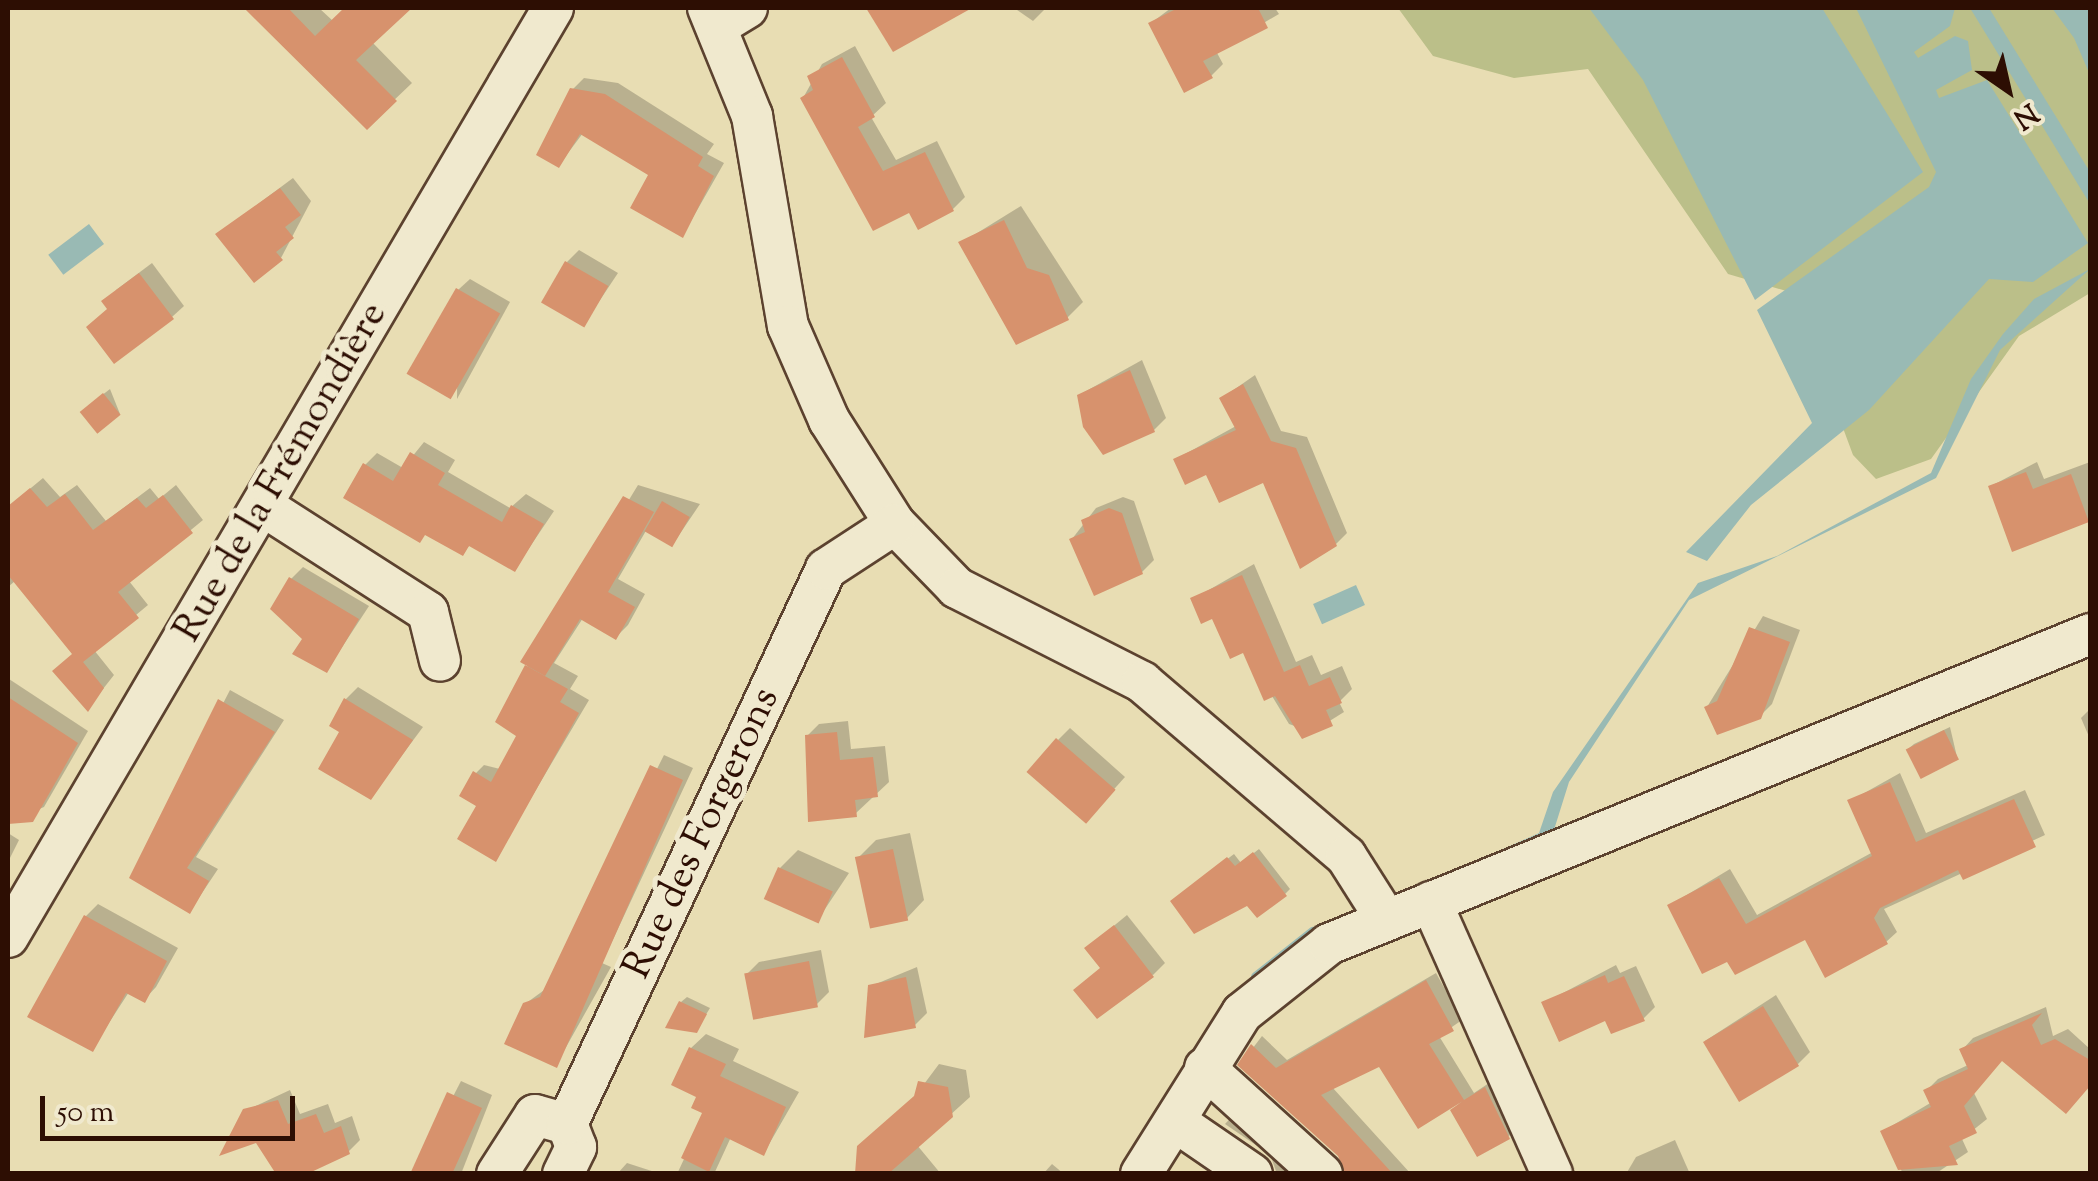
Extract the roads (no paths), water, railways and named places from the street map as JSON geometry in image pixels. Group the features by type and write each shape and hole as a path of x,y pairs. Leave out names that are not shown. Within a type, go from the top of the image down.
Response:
{"street":[{"name":"Rue de la Frémondière","path":"8,937 553,8"},
{"path":"724,13 764,164 788,326 828,420 895,524 957,588 1142,682 1346,856 1379,904"},
{"path":"263,506 428,612 440,660"},
{"name":"Rue des Forgerons","path":"563,1174 576,1147 567,1124 826,569 895,524"},
{"path":"1141,1174 1242,1013 1286,972 1379,904 1431,902 2090,634"},
{"path":"1431,902 1552,1174"},
{"path":"1205,1068 1322,1174"},
{"path":"497,1174 534,1116 567,1124"},
{"path":"1176,1122 1252,1174"}],"water":[{"path":"1589,8 1822,8 1923,172 1755,300 1643,80"},
{"path":"1856,8 1955,8 1950,26 1914,52 1918,58 1955,36 1968,41 1972,70 1936,90 1939,98 1987,80 2088,243 2033,282 1989,279 1869,410 1751,505 1707,561 1686,552 1812,423 1757,310 1929,187 1936,172"},
{"path":"1970,8 1989,8 2090,172 2090,204"},
{"path":"2052,8 2090,8 2090,75 2074,38"},
{"path":"89,224 104,244 63,275 48,255"},
{"path":"2090,269 2000,350 1936,478 1689,600 1569,782 1553,833 1422,885 1539,833 1553,792 1698,583 1777,556 1931,473 1971,379 2003,334 2034,299"},
{"path":"1356,585 1365,605 1322,624 1313,604"}],"waterway":[{"path":"1256,977 1313,932"}]}
